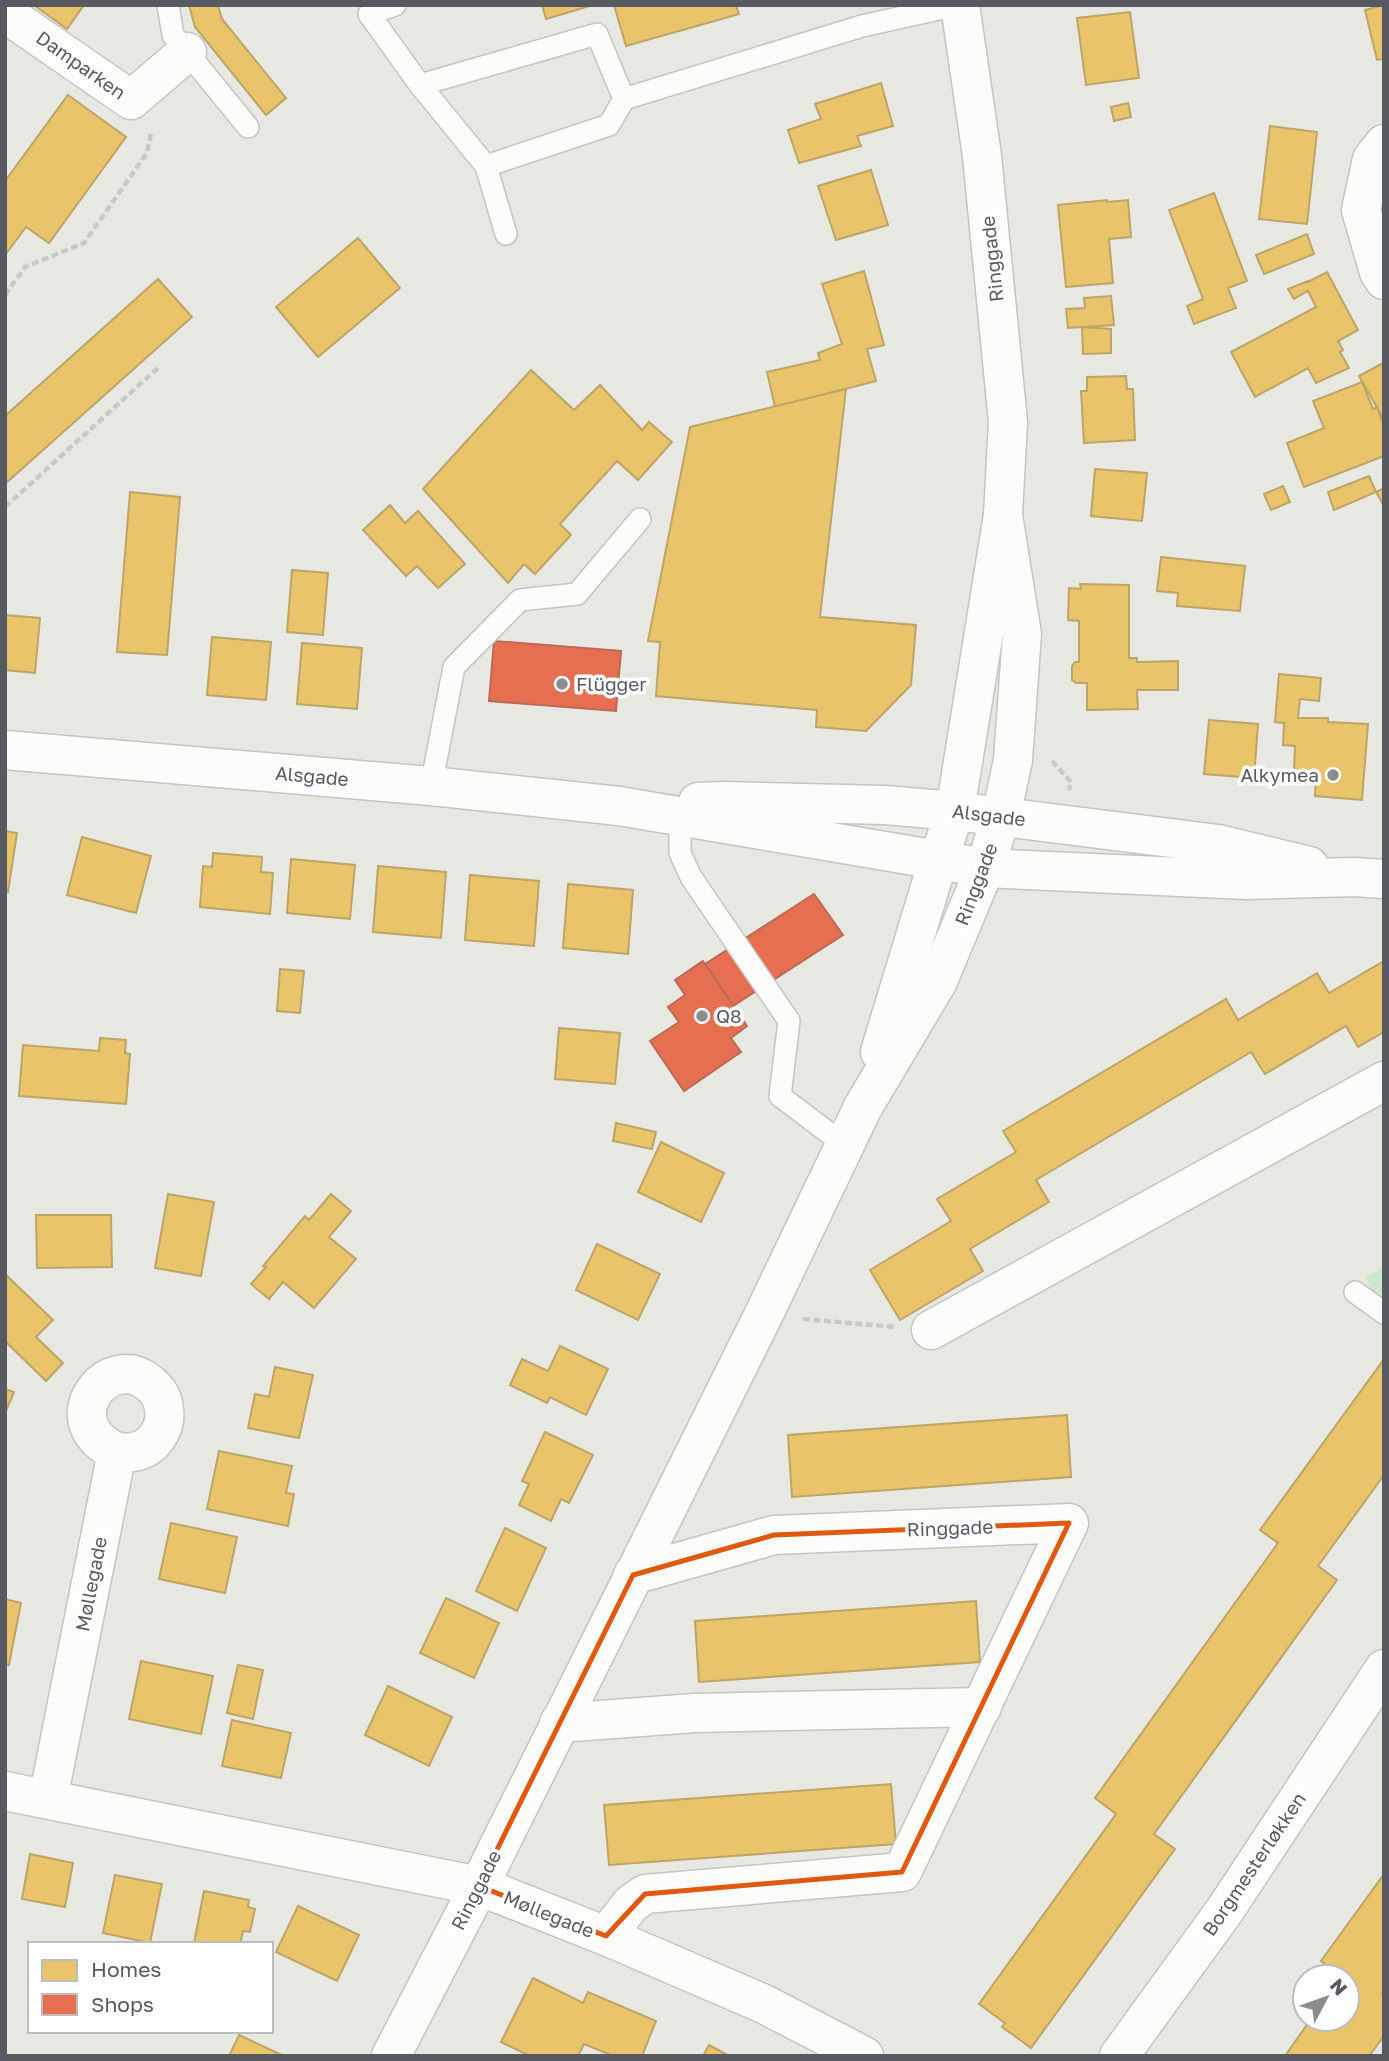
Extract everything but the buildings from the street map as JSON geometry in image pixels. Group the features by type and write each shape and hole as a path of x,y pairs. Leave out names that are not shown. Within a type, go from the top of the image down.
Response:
{"street":[{"name":"Ringgade","path":"863,1107 937,862 956,811 1003,514 1008,422 982,156 958,5"},
{"name":"Damparken","path":"5,13 131,100 187,52"},
{"path":"1384,144 1372,159 1361,210 1379,272 1384,279"},
{"name":"Ringgade","path":"390,2056 479,1886 763,1316 863,1107 938,981 985,868 1001,816 1013,760 1022,634 1003,514"},
{"name":"Alsgade","path":"5,750 431,786 619,806 680,809 937,862 985,868 1247,880 1369,878"},
{"name":"Alsgade","path":"680,809 723,800 956,811 1218,844 1369,878"},
{"path":"931,1330 1384,1081"},
{"name":"Møllegade","path":"48,1798 117,1452"},
{"name":"Ringgade","path":"606,1936 631,1905 645,1894 902,1872 1069,1523 774,1535 633,1575"},
{"name":"Borgmesterløkken","path":"1119,2056 1225,1910 1384,1669"},
{"path":"559,1723 695,1713 982,1707"},
{"name":"Møllegade","path":"5,1791 479,1886 606,1936 764,2004 864,2056"}],"lane":[{"path":"168,5 173,35 248,127"},
{"path":"395,5 369,14 420,85 486,166 506,234"},
{"path":"486,166 609,125 624,99 860,16 958,5"},
{"path":"420,85 597,34 624,99"},
{"path":"431,786 454,667 520,600 577,594 640,519"},
{"path":"680,809 680,853 691,877 789,1021 780,1096 845,1146"},
{"path":"1355,1292 1384,1313"}],"path":[{"path":"5,295 24,267 84,243 147,153 152,128 131,100"},
{"path":"5,508 160,366"},
{"path":"763,1316 931,1330"}],"highlighted area":[{"path":"1069,1523 902,1872 645,1894 606,1936 479,1886 633,1575 774,1535"}],"green space":[{"path":"1384,1267 1384,1294 1376,1298 1366,1277"}],"place":[{"name":"Flügger","path":"562,684"},
{"name":"Alkymea","path":"1333,775"},
{"name":"Q8","path":"702,1016"}]}
